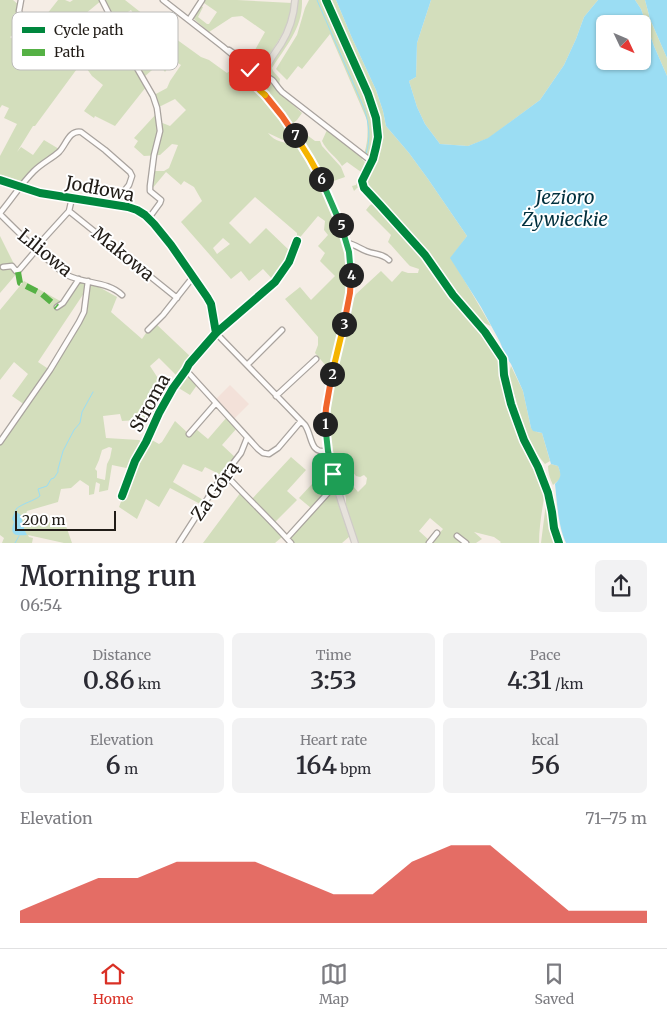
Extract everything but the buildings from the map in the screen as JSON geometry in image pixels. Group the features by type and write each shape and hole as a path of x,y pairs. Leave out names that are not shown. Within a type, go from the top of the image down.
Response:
{"main road":[{"path":"268,98 262,87 264,76 273,55 290,25 295,0"},
{"path":"273,55 254,69 249,77 288,124 316,168 338,217 347,243 351,265 347,309 326,408 325,428 336,484 355,543"},
{"path":"254,69 264,76"},
{"path":"254,82 258,83 264,76"}],"street":[{"path":"102,0 108,12"},
{"path":"164,0 254,69"},
{"path":"189,20 202,0"},
{"path":"138,70 153,96 157,108 160,131 154,155 150,191 161,200 149,218"},
{"path":"264,76 272,79 282,92 367,158"},
{"path":"0,214 37,168 59,152 70,137 78,131 105,150 132,176 129,185 113,205"},
{"name":"Jodłowa","path":"0,180 40,193 137,210 149,218 171,245 210,301 216,333"},
{"path":"4,267 12,266 18,272 69,211 72,198"},
{"name":"Makowa","path":"69,211 177,298"},
{"name":"Liliowa","path":"0,214 64,273 117,290 122,295"},
{"name":"Stroma","path":"122,496 135,461 159,413 189,364 216,333 275,282 289,262 297,241"},
{"path":"347,243 369,252 380,254 389,260"},
{"path":"148,330 193,277"},
{"path":"57,307 63,304 79,279"},
{"path":"0,442 50,370 79,322 84,312 88,281"},
{"path":"247,365 282,330"},
{"path":"216,333 302,421 316,449 321,452 328,451"},
{"path":"276,396 316,358"},
{"path":"186,370 247,438 263,453 269,454 278,448 302,421"},
{"path":"189,434 216,403"},
{"name":"Za Górą","path":"180,543 225,474 242,453 247,438"},
{"path":"225,474 291,543"},
{"path":"287,538 336,484"},
{"path":"429,543 438,533"},
{"path":"457,536 466,543"}],"shaded area":[{"path":"230,385 249,404 233,420 215,400"}],"green space":[{"path":"0,0 13,0 20,6 21,12 12,12 12,36 10,37 12,39 12,70 76,70 35,126 33,126 17,152 21,147 33,155 44,140 59,149 20,187 0,180 0,156 17,124 4,118 9,108 2,105 0,108"},
{"path":"58,0 70,2 73,0 102,0 87,12 49,12"},
{"path":"102,0 125,0 140,12 132,12 131,10 128,12 108,12"},
{"path":"205,0 292,3 284,31 275,47 263,62 257,65 252,64 248,57 251,57 265,32 242,16 232,17 209,32 194,19 196,12 201,6 203,7 198,17 207,24 209,24 217,12 204,3"},
{"path":"298,0 302,0 302,10 297,28 272,68 280,79 279,85 275,78 267,72 289,34 295,18"},
{"path":"309,0 325,0 366,89 376,120 376,147 360,184 367,160 364,154 367,120 330,34 302,69 298,66 287,80 276,69 297,35"},
{"path":"327,0 336,0 376,90 386,126 409,153 467,236 451,258 491,326 481,323 509,363 506,378 518,422 506,381 505,368 508,364 507,362 505,363 482,327 454,295 426,255 364,187 363,181 374,158 379,137 377,118 369,94"},
{"path":"431,0 598,0 584,17 564,65 540,100 489,138 468,146 440,144 425,124 417,107 409,81 416,77 417,43"},
{"path":"635,0 645,0 649,15 643,15"},
{"path":"651,21 667,58 667,76 651,37"},
{"path":"178,40 227,73 235,67 242,65 247,70 248,79 285,126 292,139 283,140 268,133 277,140 296,144 328,203 335,219 344,251 346,290 332,361 327,367 315,353 318,337 285,299 300,287 311,300 335,276 320,261 325,253 318,246 328,235 324,230 325,221 318,216 297,241 297,233 255,197 229,223 250,244 266,228 291,252 275,282 263,269 249,281 241,271 231,279 181,222 202,201 194,187 184,181 181,185 166,172 151,190 152,171 164,171 169,168 178,145 172,144 160,155 144,156 134,147 138,141 134,138 157,113 160,122 170,126 186,110 175,99 157,108 154,95 167,88 181,65 178,63","holes":["223,238 230,244 217,254 213,248"]},
{"path":"257,69 263,75 257,81 251,75"},
{"path":"88,70 152,70 144,77 147,86 115,126 95,116 94,118 84,111 103,85"},
{"path":"266,81 271,81 278,91 302,113 292,124 264,86"},
{"path":"327,130 363,158 365,162 361,172 347,162 342,166 326,148 322,141"},
{"path":"303,132 315,141 320,141 322,146 341,167 345,177 328,183 300,136"},
{"path":"359,179 354,191 352,186 356,185"},
{"path":"362,184 365,191 383,208 425,256 453,296 480,327 502,359 510,406 523,442 540,476 541,480 539,481 547,491 547,495 544,497 539,543 500,543 494,537 474,532 482,539 476,543 431,543 443,529 430,518 419,531 430,541 428,543 357,543 346,509 346,498 342,484 347,482 339,478 329,435 329,406 333,386 356,294 381,271 392,282 402,271 418,273 419,269 410,266 388,242 391,235 366,210 375,203 358,187","holes":["352,471 356,476 364,475 367,478 366,484 358,492 349,481 347,482 349,472"]},
{"path":"0,236 18,272 0,293"},
{"path":"78,279 88,281 117,297 111,312 142,339 155,323 193,359 178,377 159,358 150,366 169,392 155,419 122,421 120,414 103,416 106,438 139,440 143,444 131,469 112,465 108,490 99,492 100,484 96,482 94,494 89,495 89,486 80,480 71,488 61,489 58,502 27,511 25,517 66,526 72,543 28,535 33,538 32,543 2,543 4,538 0,535 0,442 25,405 12,396 28,374 14,362 0,380 0,310 24,281 62,302","holes":["87,285 84,314 50,370 38,362 84,293","109,447 112,448 105,480 97,478 97,471 95,469 102,450"]},
{"path":"511,366 523,391 531,428 542,433 550,461 545,464 534,449 524,426 509,380"},
{"path":"187,373 197,385 190,395 177,387"},
{"path":"227,417 237,428 222,445 237,459 223,476 205,467 202,472 183,464 173,482 205,501 202,505 170,488 159,507 146,499 137,519 119,507 136,462 150,439 159,444 162,442 175,421 190,435 196,429 208,439"},
{"path":"291,457 306,470 287,491 297,500 274,523 251,500"},
{"path":"535,461 543,470 550,487 555,528 562,543 559,543 555,530 548,491 550,490 549,488 547,489"},
{"path":"551,464 558,466 561,474 560,479 553,485 548,469 548,466"},
{"path":"326,469 350,536 342,543 292,543 286,537 311,508 299,498"},
{"path":"241,492 283,536 275,543 203,543"},
{"path":"549,501 553,527 558,543 541,543 546,503"}],"water":[{"name":"Jezioro Żywieckie","path":"336,0 431,0 417,43 416,77 409,81 417,107 425,124 440,144 468,146 488,138 540,100 564,65 584,17 598,0 635,0 641,9 643,15 596,15 596,70 651,70 651,37 667,76 667,543 566,543 556,498 555,484 560,475 558,466 551,464 542,433 533,431 531,428 523,391 511,364 481,307 450,258 467,236 409,153 386,126 376,90"},
{"path":"645,0 667,0 667,58 651,21 651,15 649,15"},
{"path":"15,511 22,516 27,535 16,535 12,530 14,522 12,519"}],"waterway":[{"path":"317,0 364,108 369,131 366,154"},
{"path":"16,512 16,509 40,496 38,489 47,486 58,472 63,451 80,423 82,412 93,392"},
{"path":"15,543 19,536"}],"marked path":[{"path":"18,272 20,283 42,294 57,307"}],"cycle path":[{"path":"326,0 368,94 376,118 378,137 373,159 362,181 364,188 425,255 453,295 485,332 503,359 504,375 511,404 524,440 538,467 548,493 554,528 559,543"},
{"path":"0,180 40,193 128,207 145,215 171,245 207,297 211,304 216,333"},
{"path":"122,496 135,461 159,413 189,364 216,333 275,282 289,262 297,241"}],"route":[{"path":"250,70 250,80 268,98 288,124 316,168 338,217 349,252 351,265 350,293 326,408 325,428 333,474"}]}
